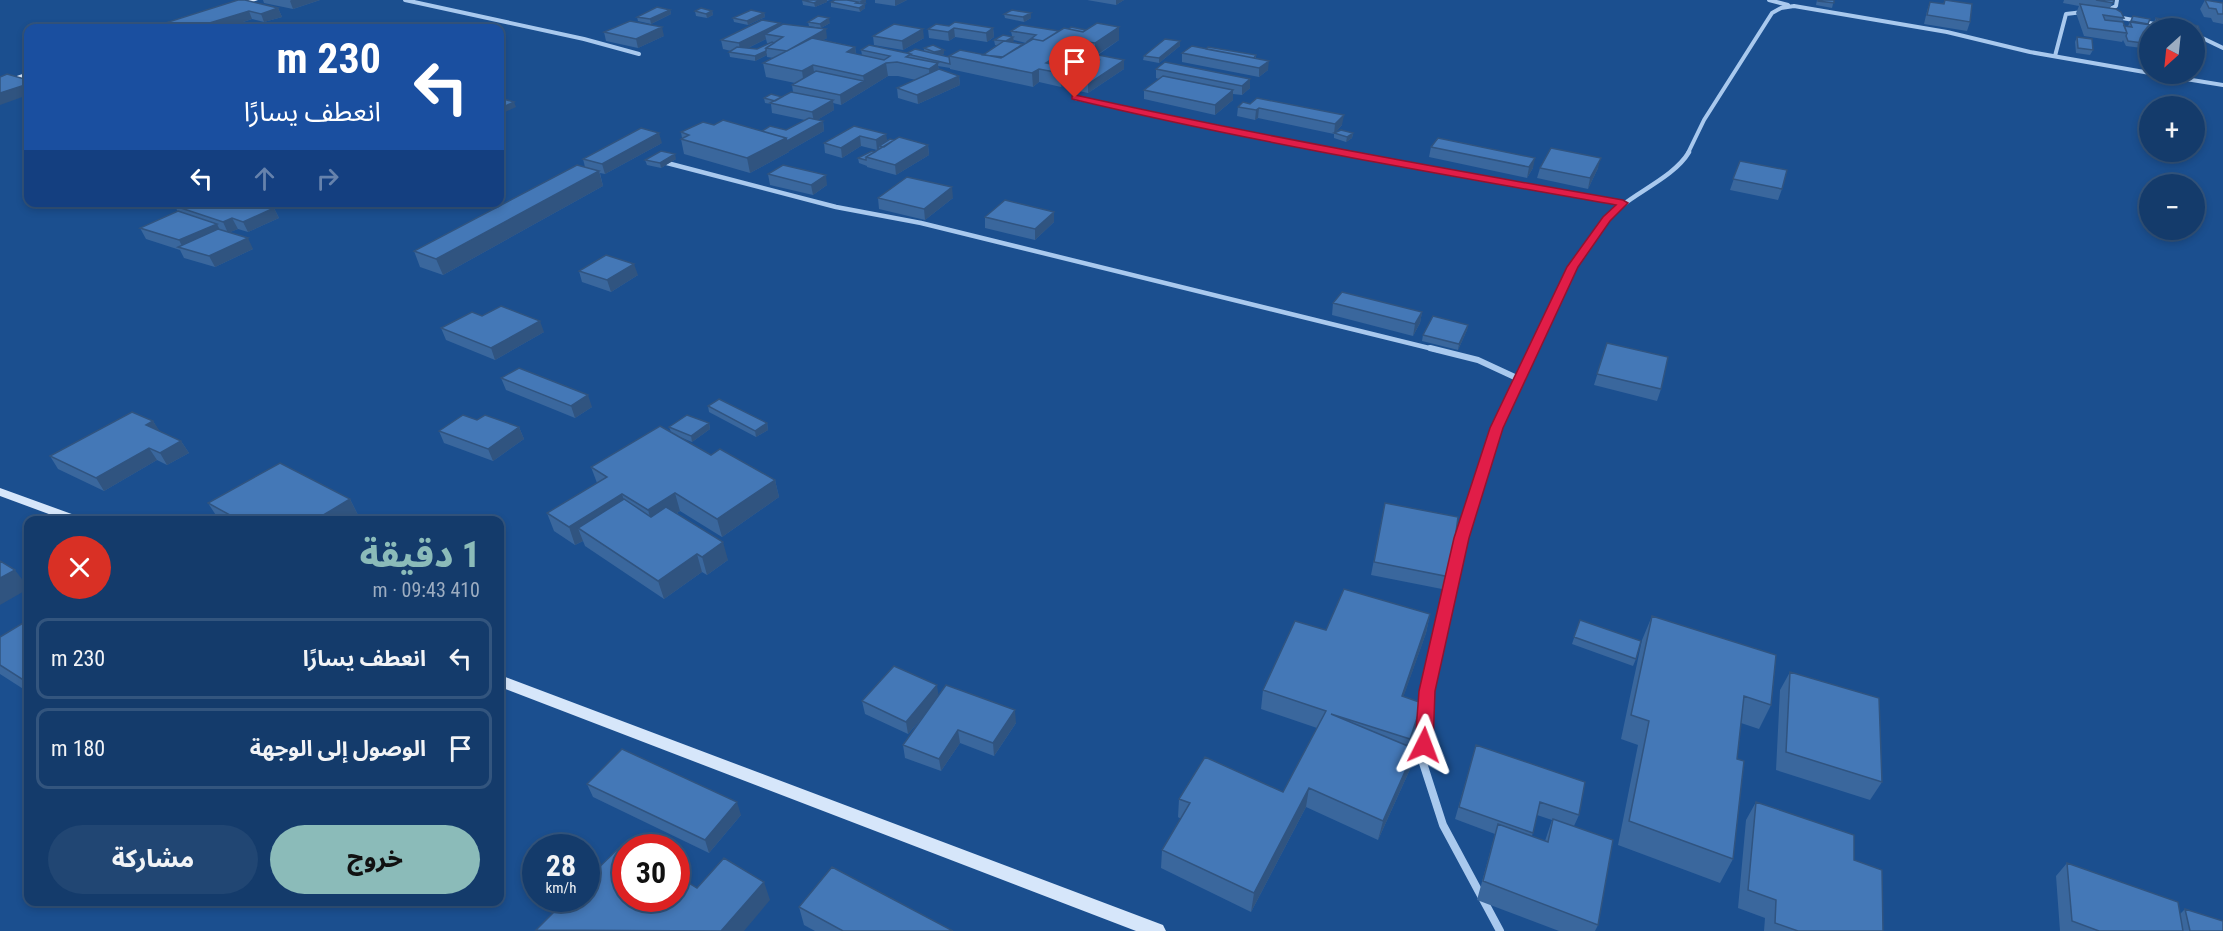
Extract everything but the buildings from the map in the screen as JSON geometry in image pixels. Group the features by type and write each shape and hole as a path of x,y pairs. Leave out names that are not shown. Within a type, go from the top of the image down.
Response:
{"main road":[{"path":"222,11 255,0"},
{"path":"0,84 24,75"},
{"path":"0,492 65,516"},
{"path":"504,683 1157,931"}],"street":[{"path":"405,0 584,39 639,54"},
{"path":"1769,0 1947,32 2055,56 2139,71"},
{"path":"2117,0 2116,6 2102,14 2139,21"},
{"path":"1500,931 1443,825 1423,763 1427,691 1461,538 1497,428 1573,267 1606,219 1623,203 1669,172 1687,155 1704,120 1772,14 1781,8 1794,6"},
{"path":"2055,56 2066,14 2091,13"},
{"path":"2205,39 2223,48"},
{"path":"2205,82 2223,85"},
{"path":"1075,98 1396,163 1623,203"},
{"path":"667,163 836,207 932,226 1478,360 1519,379"}],"route":[{"path":"1075,98 1408,166 1623,203 1606,219 1573,267 1497,428 1461,538 1427,691 1424,745"}]}
